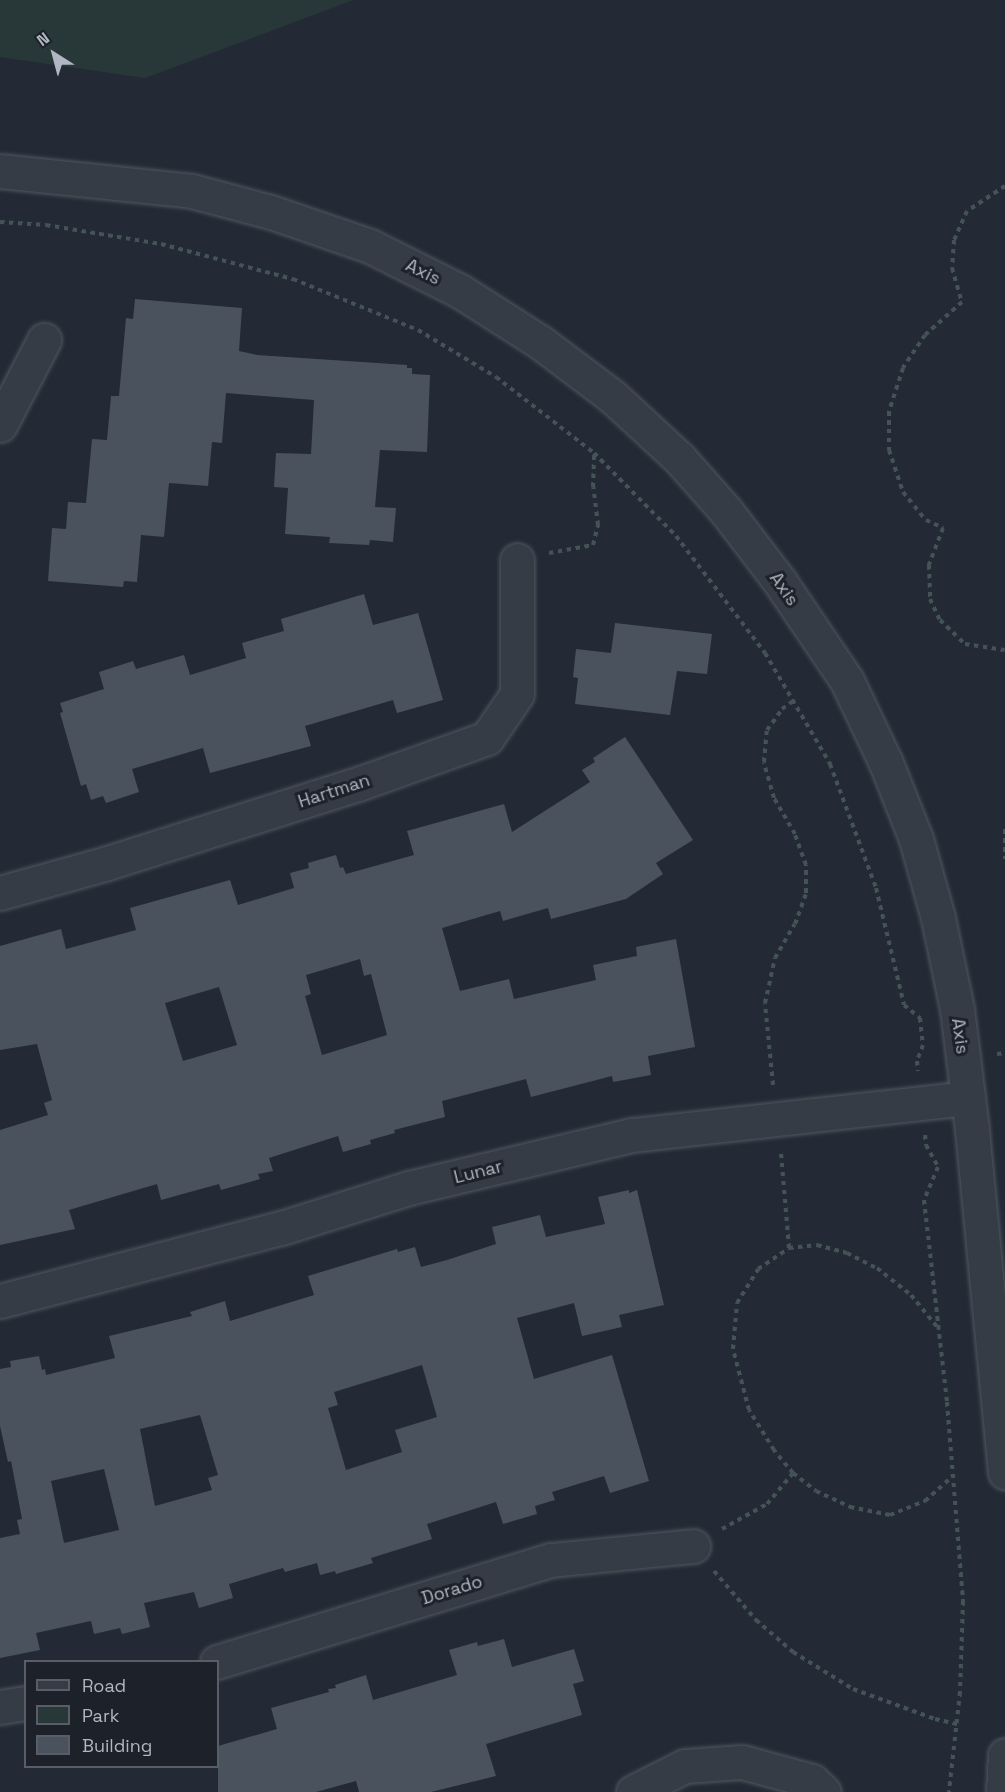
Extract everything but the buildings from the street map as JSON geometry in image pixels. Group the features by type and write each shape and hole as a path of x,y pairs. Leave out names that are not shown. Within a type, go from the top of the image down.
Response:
{"street":[{"name":"Axis","path":"0,171 192,191 271,212 370,246 460,291 540,342 613,397 679,458 726,511 780,582 847,681 885,763 916,839 938,918 957,1009 998,1320 1005,1472"},
{"path":"0,425 44,340"},
{"name":"Hartman","path":"0,893 104,864 358,784 487,738 517,694 517,560"},
{"name":"Lunar","path":"0,1301 281,1227 409,1188 632,1135 968,1098"},
{"name":"Dorado","path":"219,1661 551,1560 693,1546"},
{"path":"0,1707 24,1703"},
{"path":"1003,1792 1005,1755"},
{"path":"633,1792 686,1766 742,1762 812,1781 824,1792"}],"path":[{"path":"1005,186 967,211 954,240 952,268 962,302 925,335 903,368 889,411 889,450 903,492 926,520 943,528 929,565 930,599 940,620 965,644 1005,650"},
{"path":"0,222 46,225 161,244 293,279 418,330 496,377 594,453 676,536 765,653 830,764 876,888 904,1005 920,1018 922,1045 917,1061 926,1146 938,1167 924,1200 954,1475 963,1601 957,1724 949,1792"},
{"path":"517,560 593,545 598,525 593,487 594,453"},
{"path":"789,1248 765,1003 775,958 795,924 806,893 806,865 795,834 774,798 764,762 767,730 782,709 793,701"},
{"path":"1005,829 1005,859"},
{"path":"939,1330 911,1295 877,1268 847,1253 817,1245 789,1248 758,1269 738,1303 733,1349 749,1410 774,1450 793,1473 816,1491 850,1507 890,1515 925,1501 954,1475"},
{"path":"793,1473 767,1504 693,1546 756,1620 793,1652 853,1689 935,1719 957,1724"}],"green space":[{"path":"0,0 353,0 145,78 0,57"}]}
